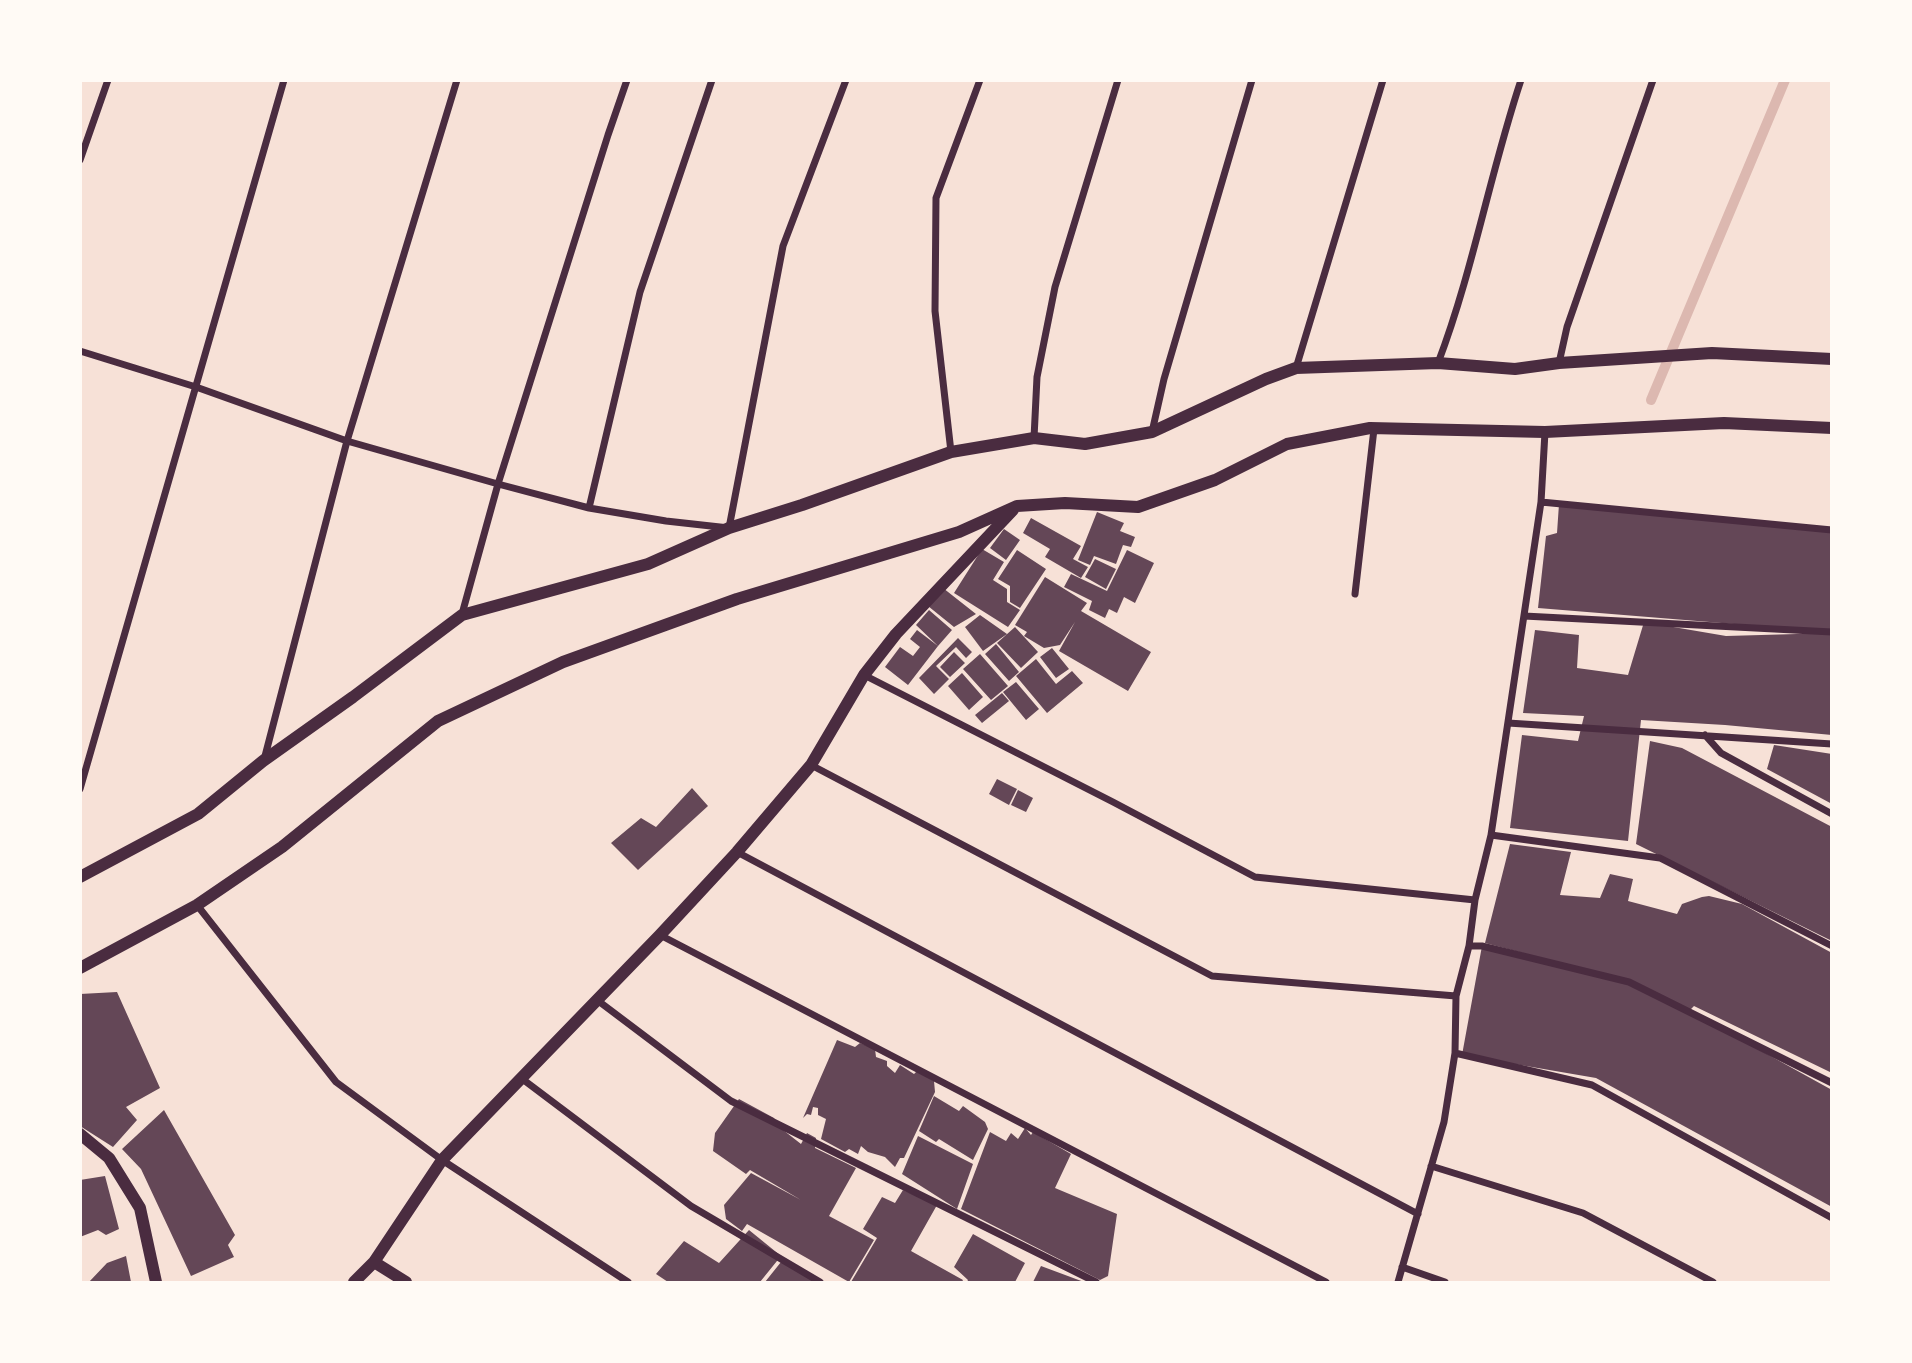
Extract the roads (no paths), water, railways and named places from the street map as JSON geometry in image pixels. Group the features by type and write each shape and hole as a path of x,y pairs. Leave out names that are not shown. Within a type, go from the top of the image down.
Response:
{"street":[{"path":"80,160 108,80"},
{"path":"80,789 284,80"},
{"path":"263,761 347,441 457,80"},
{"path":"462,615 498,484 627,80"},
{"path":"589,508 640,292 712,80"},
{"path":"729,528 783,246 846,80"},
{"path":"951,452 935,312 936,198 980,80"},
{"path":"1034,438 1037,377 1055,287 1118,80"},
{"path":"1152,432 1164,379 1252,80"},
{"path":"1296,368 1383,80"},
{"path":"1438,363 1452,327 1521,80"},
{"path":"1559,363 1567,327 1653,80"},
{"path":"80,351 196,387 347,441 498,484 589,508 729,528"},
{"path":"80,877 198,814 263,761 462,615 648,564 729,528 951,452 1034,438 1084,444 1152,432 1266,379 1296,368 1438,363 1516,369 1559,363 1712,353 1832,359"},
{"path":"80,968 197,905 282,847 438,721 563,662 737,599 959,533 1017,506 1065,503 1138,507 1215,480 1287,444 1374,429 1545,432 1724,422 1832,428"},
{"path":"1355,594 1374,429"},
{"path":"1398,1283 1444,1122 1455,1053 1456,996 1491,835 1541,502 1545,432"},
{"path":"1541,502 1832,530"},
{"path":"354,1283 374,1262 442,1160 737,852 811,765 864,675 896,634 1017,506"},
{"path":"1524,616 1832,632"},
{"path":"864,675 1255,877 1475,901"},
{"path":"1507,723 1832,744"},
{"path":"1705,735 1721,753 1832,814"},
{"path":"811,765 1212,976 1456,996"},
{"path":"1491,835 1660,858 1832,946"},
{"path":"737,852 1418,1214"},
{"path":"197,905 336,1082 442,1160 628,1283"},
{"path":"660,935 1326,1283"},
{"path":"1469,946 1482,946 1629,982 1832,1083"},
{"path":"597,1000 731,1101 1096,1283"},
{"path":"1455,1053 1592,1085 1832,1218"},
{"path":"521,1078 691,1206 820,1283"},
{"path":"80,1134 109,1158 140,1208 156,1283"},
{"path":"1432,1166 1583,1213 1713,1283"},
{"path":"374,1262 406,1283"},
{"path":"1402,1267 1445,1283"}],"waterway":[{"path":"1651,400 1785,80"}]}
